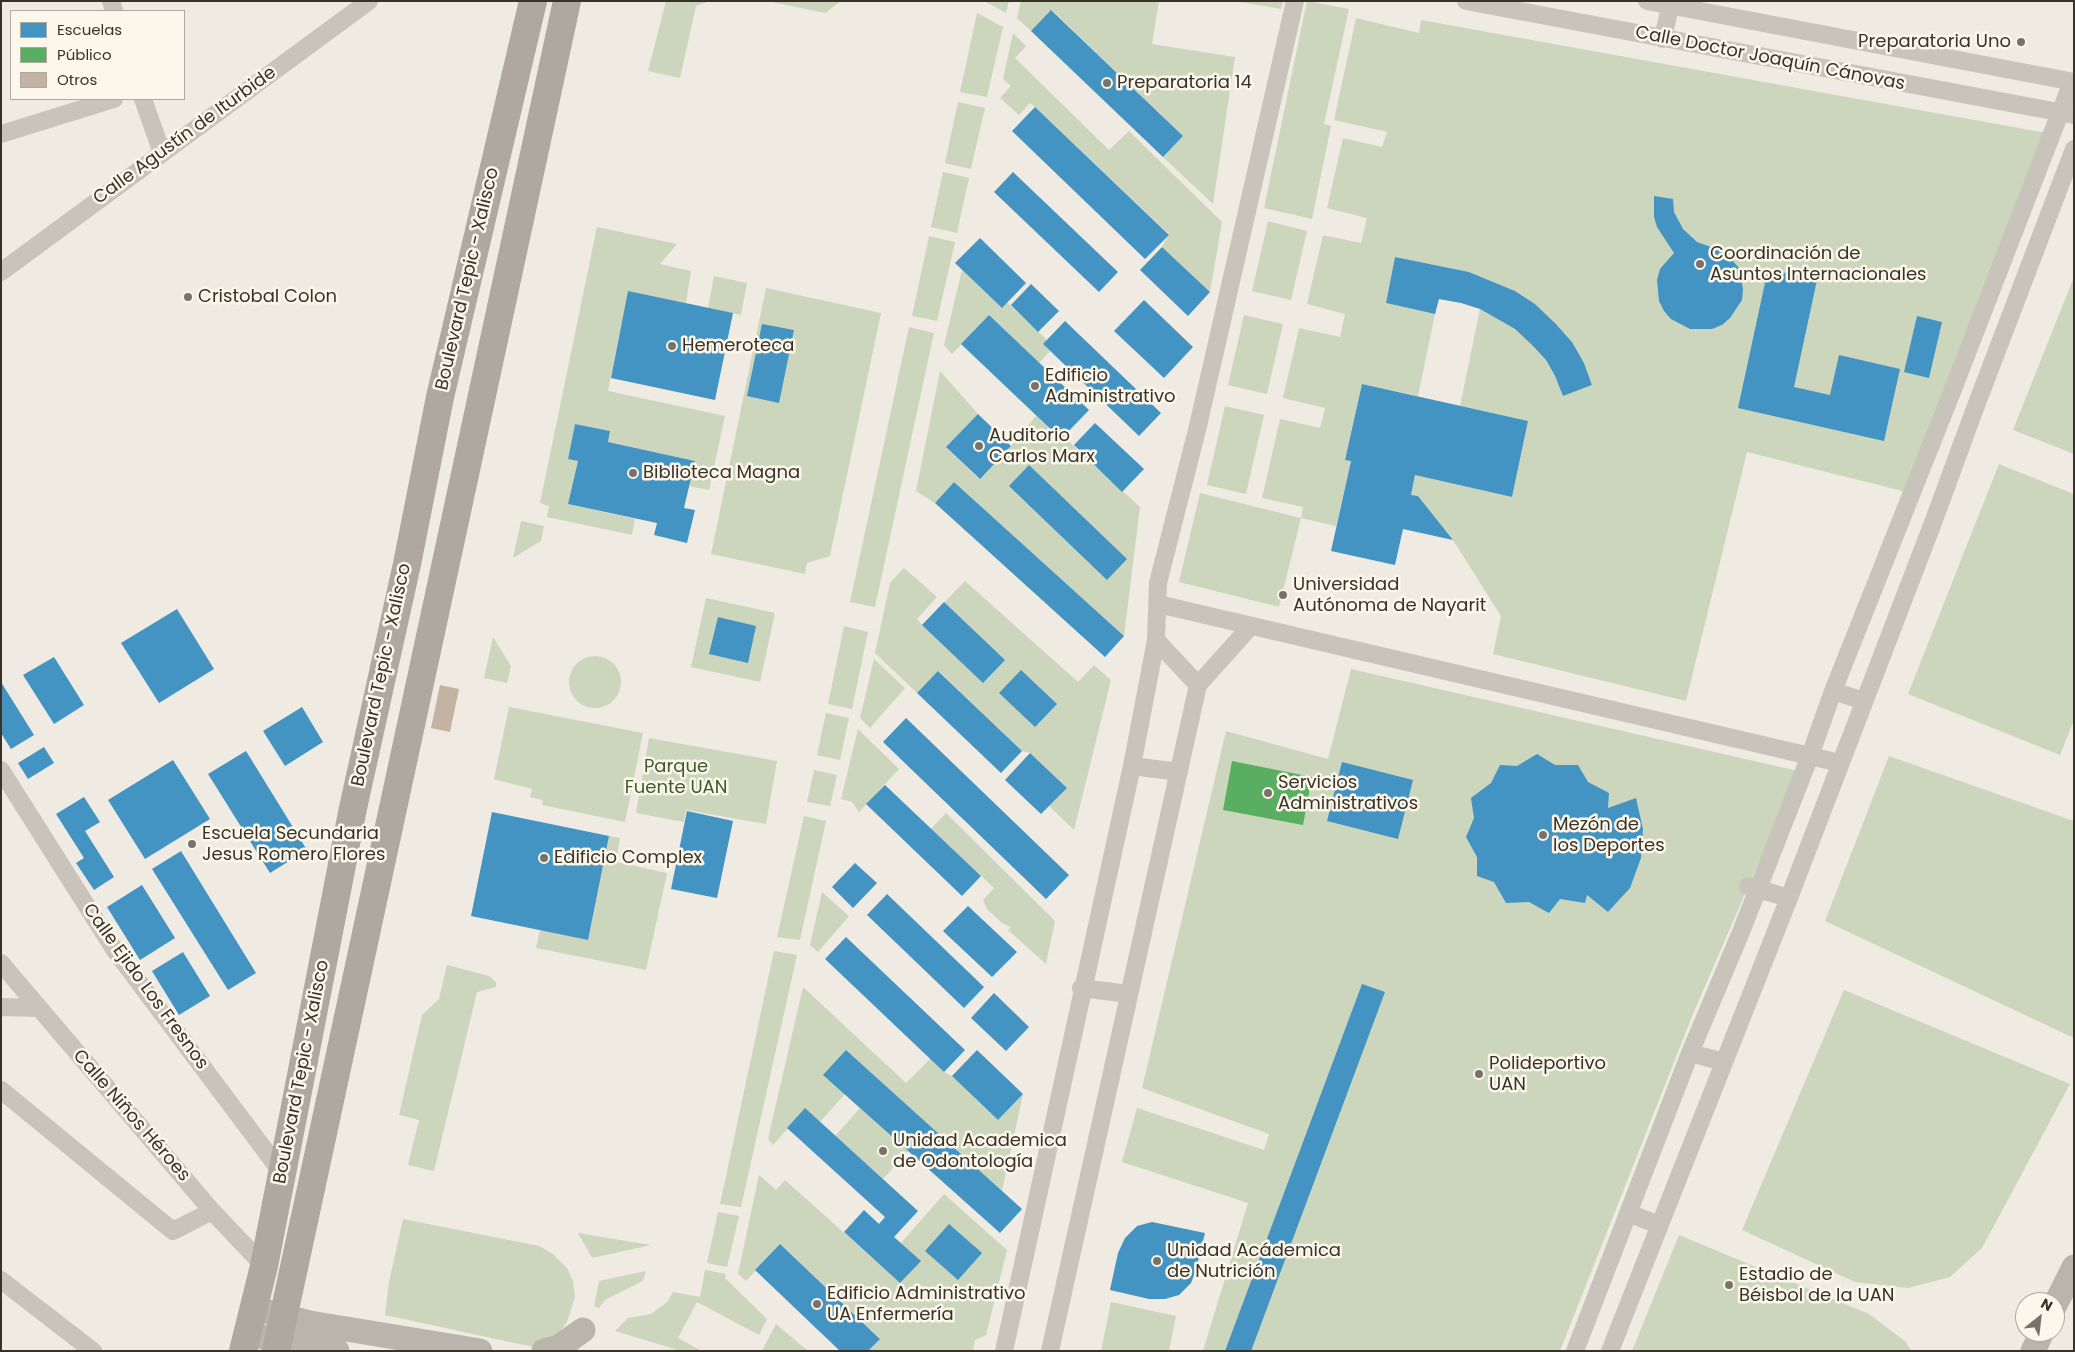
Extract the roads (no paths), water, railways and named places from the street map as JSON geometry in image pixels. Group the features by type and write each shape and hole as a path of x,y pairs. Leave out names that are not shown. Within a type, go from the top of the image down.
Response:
{"main road":[{"name":"Boulevard Tepic - Xalisco","path":"245,1342 264,1266 353,808 407,564 440,397 534,1"},
{"name":"Boulevard Tepic - Xalisco","path":"279,1336 567,1"},
{"path":"2062,1292 2074,1267"},
{"path":"253,1308 279,1336 337,1351"},
{"path":"245,1342 279,1336 310,1323 480,1351"},
{"path":"544,1351 559,1347 583,1330"}],"street":[{"name":"Calle Agustín de Iturbide","path":"1,272 370,1"},
{"path":"1004,1351 1132,766 1156,640 1158,582 1200,416 1295,1"},
{"name":"Calle Doctor Joaquín Cánovas","path":"1466,1 2067,114"},
{"name":"Calle Doctor Joaquín Cánovas","path":"1647,1 2073,82"},
{"path":"1663,38 1670,6"},
{"path":"1575,1351 1753,887 1810,756 1833,691 1950,397 2067,114 2073,82"},
{"path":"1,134 111,100"},
{"path":"143,100 162,152"},
{"path":"1610,1351 1789,898 2074,149"},
{"path":"1950,397 1974,411"},
{"path":"1158,604 1250,627 1840,763"},
{"path":"1050,1351 1198,684 1250,627"},
{"path":"1156,640 1198,684"},
{"path":"1833,691 1864,701"},
{"path":"1132,766 1179,772"},
{"name":"Calle Ejido Los Fresnos","path":"1,770 114,949 282,1173"},
{"path":"1753,887 1789,898"},
{"name":"Calle Niños Héroes","path":"1,963 212,1211 264,1266"},
{"path":"1082,988 1129,994"},
{"path":"1,1007 39,1008"},
{"path":"1690,1053 1724,1062"},
{"path":"1,1090 173,1231 212,1211"},
{"path":"1628,1214 1659,1225"},
{"path":"1,1280 93,1351"}],"place":[{"name":"Preparatoria Uno","path":"2021,42"},
{"name":"Preparatoria 14","path":"1107,83"},
{"name":"Coordinación de Asuntos Internacionales","path":"1700,264"},
{"name":"Cristobal Colon","path":"188,297"},
{"name":"Hemeroteca","path":"672,346"},
{"name":"Edificio Administrativo","path":"1035,386"},
{"name":"Auditorio Carlos Marx","path":"979,446"},
{"name":"Biblioteca Magna","path":"633,473"},
{"name":"Universidad Autónoma de Nayarit","path":"1283,595"},
{"name":"Servicios Administrativos","path":"1268,793"},
{"name":"Mezón de los Deportes","path":"1543,835"},
{"name":"Escuela Secundaria Jesus Romero Flores","path":"192,844"},
{"name":"Edificio Complex","path":"544,858"},
{"name":"Polideportivo UAN","path":"1479,1074"},
{"name":"Unidad Academica de Odontología","path":"883,1151"},
{"name":"Unidad Acádemica de Nutrición","path":"1157,1261"},
{"name":"Estadio de Béisbol de la UAN","path":"1729,1285"},
{"name":"Edificio Administrativo UA Enfermería","path":"817,1304"}],"park label":[{"name":"Parque Fuente UAN","path":"676,778"}]}
